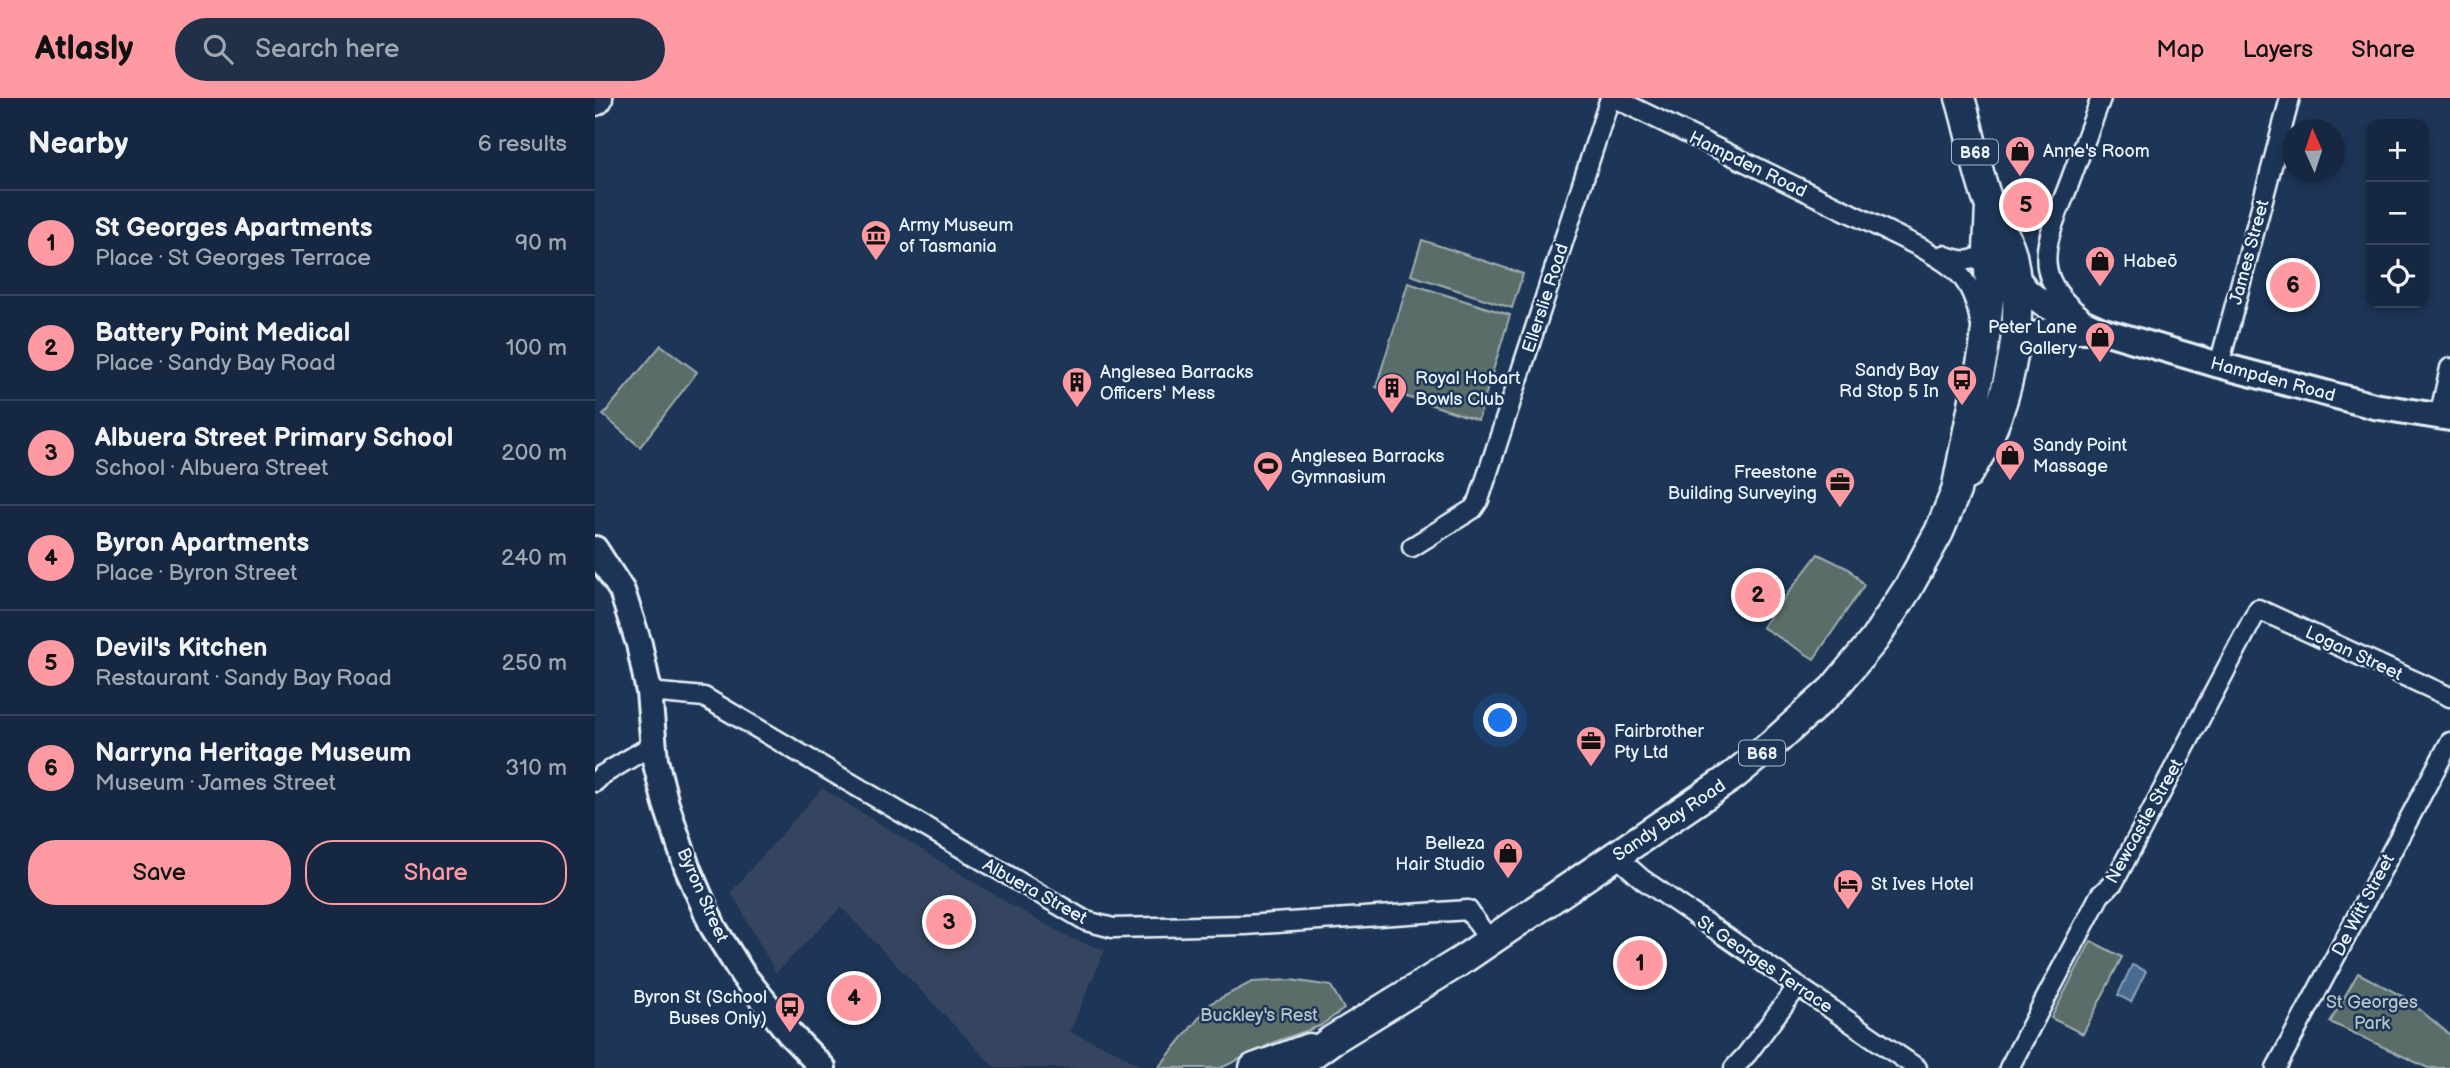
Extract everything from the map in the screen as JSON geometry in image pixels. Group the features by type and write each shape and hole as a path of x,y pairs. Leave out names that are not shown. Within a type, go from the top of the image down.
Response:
{"main road":[{"name":"Sandy Bay Road","path":"1956,491 1980,456 2007,385 2017,324 2015,276 2009,245 1990,206 1960,98"},
{"name":"Sandy Bay Road","path":"1293,1068 1332,1040 1490,941 1733,776 1833,689 1874,640 1908,588 1939,532 1956,491 1984,349 1990,289 1990,206"},
{"path":"1976,398 2007,385"},
{"name":"Sandy Bay Road","path":"1254,1068 1332,1040"}],"street":[{"name":"Hampden Road","path":"1612,98 1920,247 1954,267 1966,281 1978,310 1984,349"},
{"name":"Ellerslie Road","path":"1412,547 1473,509 1479,500 1612,98"},
{"path":"2096,328 2058,293 2048,273 2047,259 2053,227 2101,98"},
{"name":"James Street","path":"2219,365 2290,98"},
{"name":"Hampden Road","path":"1920,247 1969,261 1977,259 1988,250"},
{"name":"Hampden Road","path":"2015,276 2027,291 2045,305 2096,328 2219,365 2374,406 2445,417"},
{"name":"Hampden Road","path":"2014,347 2028,337 2048,330 2096,328"},
{"path":"2445,417 2450,368"},
{"name":"Byron Street","path":"595,549 622,592 639,644 666,804 687,867 713,927 743,975 790,1034 823,1068"},
{"name":"Logan Street","path":"2258,609 2450,697"},
{"name":"Newcastle Street","path":"2010,1068 2100,895 2113,882 2258,609"},
{"name":"Albuera Street","path":"649,692 704,697 1064,910 1095,923 1113,928 1245,925 1468,910 1490,941"},
{"path":"595,782 654,744"},
{"name":"De Witt Street","path":"2276,1068 2447,754"},
{"name":"St Georges Terrace","path":"1616,856 1642,879 1917,1068"},
{"path":"1734,1068 1798,986"}],"shaded area":[{"path":"822,788 1011,905 1071,938 1105,950 1070,1032 1112,1049 1144,1068 995,1068 841,907 776,973 731,892"},
{"path":"2132,965 2146,971 2131,1002 2118,995"}],"green space":[{"path":"1422,240 1523,274 1512,308 1411,275"},
{"path":"1408,283 1510,315 1478,420 1376,387"},
{"path":"661,345 697,372 640,447 603,415"},
{"path":"1818,554 1849,569 1864,585 1814,659 1762,627"},
{"path":"2091,941 2122,957 2083,1034 2051,1018"},
{"name":"St Georges Park","path":"2358,973 2406,998 2450,1035 2450,1068 2428,1068 2330,1022"},
{"name":"Buckley's Rest","path":"1291,980 1331,986 1344,1009 1320,1026 1277,1041 1221,1068 1158,1068 1211,1003 1252,982"}],"place":[{"name":"Anne's Room","path":"2020,178"},
{"name":"Devil's Kitchen","path":"2026,205"},
{"name":"Army Museum of Tasmania","path":"876,262"},
{"name":"Narryna Heritage Museum","path":"2293,285"},
{"name":"Habeō","path":"2100,288"},
{"name":"Peter Lane Gallery","path":"2100,364"},
{"name":"Sandy Bay Rd Stop 5 In","path":"1962,407"},
{"name":"Anglesea Barracks Officers' Mess","path":"1077,409"},
{"name":"Royal Hobart Bowls Club","path":"1392,415"},
{"name":"Sandy Point Massage","path":"2010,482"},
{"name":"Anglesea Barracks Gymnasium","path":"1268,493"},
{"name":"Freestone Building Surveying","path":"1840,509"},
{"name":"Battery Point Medical","path":"1758,595"},
{"name":"Fairbrother Pty Ltd","path":"1591,768"},
{"name":"Belleza Hair Studio","path":"1508,880"},
{"name":"St Ives Hotel","path":"1848,911"},
{"name":"Albuera Street Primary School","path":"949,922"},
{"name":"St Georges Apartments","path":"1640,963"},
{"name":"Byron Apartments","path":"854,998"},
{"name":"Byron St (School Buses Only)","path":"790,1034"}]}
